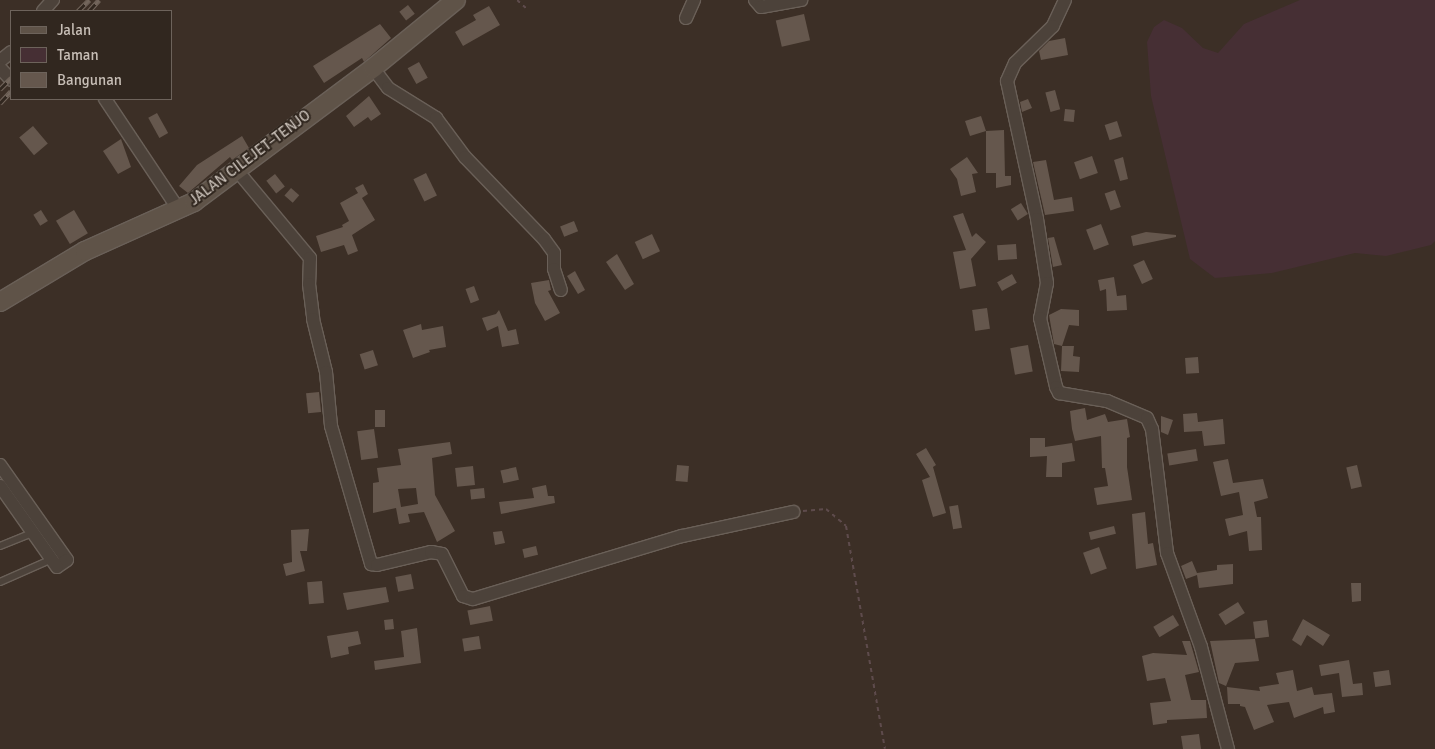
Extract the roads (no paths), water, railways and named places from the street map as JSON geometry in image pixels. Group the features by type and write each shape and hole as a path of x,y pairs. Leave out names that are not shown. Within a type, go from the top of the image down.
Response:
{"main road":[{"name":"JALAN CILEJET–TENJO","path":"0,302 85,251 179,210 373,68 455,0"}],"street":[{"path":"44,10 53,0"},
{"path":"686,18 694,0"},
{"path":"755,0 761,7 801,0"},
{"path":"1065,0 1053,26 1015,63 1007,81 1037,219 1046,282 1040,318 1059,393 1107,401 1147,418 1152,430 1167,553 1201,647 1228,749"},
{"path":"0,61 10,53"},
{"path":"0,68 10,79"},
{"path":"373,68 388,88 436,118 465,157 544,239 554,253 554,269 561,290"},
{"path":"106,100 179,210"},
{"path":"235,168 310,258 309,284 313,319 326,372 331,426 371,564 377,565 431,552 442,554 463,596 473,599 682,536 794,512"},
{"path":"0,465 37,529 59,562"},
{"path":"0,486 4,497 37,529"}],"lane":[{"path":"0,546 37,529"},
{"path":"0,582 59,562"}],"railway":[{"path":"79,10 89,0"},
{"path":"90,10 99,0"},
{"path":"0,89 10,79"},
{"path":"0,103 10,92"}]}
